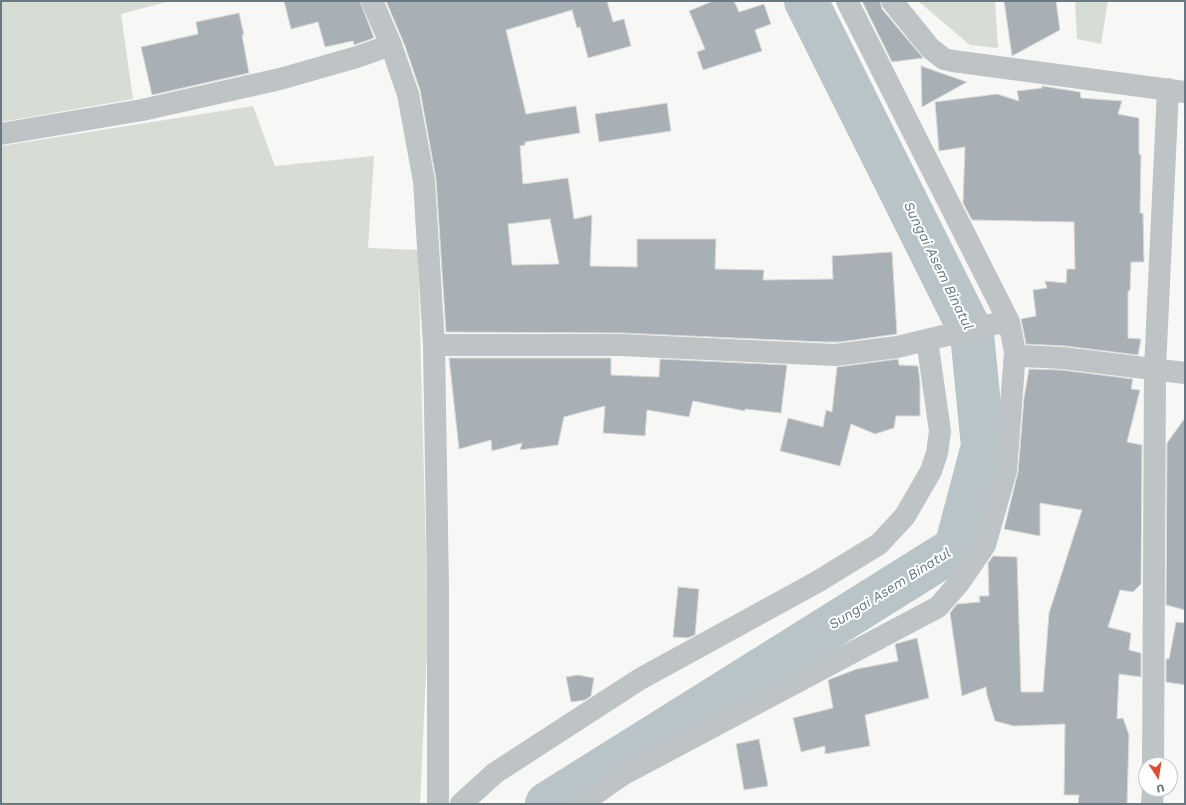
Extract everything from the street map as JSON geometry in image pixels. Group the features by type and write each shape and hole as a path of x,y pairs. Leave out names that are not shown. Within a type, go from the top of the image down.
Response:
{"street":[{"path":"372,1 391,45 408,94 424,181 434,345 438,589 438,804"},
{"path":"581,804 622,775 938,607 959,583 985,545 1006,471 1015,352 847,1"},
{"path":"892,1 930,48 944,59 953,62 1176,90 1156,369 1153,757"},
{"path":"1,134 142,110 280,80 357,57 391,45"},
{"path":"434,345 621,345 835,355 897,347 1001,323"},
{"path":"461,804 495,773 640,679 817,582 879,544 905,516 931,471 937,453 940,431 930,339"},
{"path":"1015,352 1028,357 1063,358 1185,373"}],"shaded area":[{"path":"1,1 170,1 121,14 133,99 1,122"},
{"path":"918,1 995,1 998,48 970,45"},
{"path":"1075,1 1108,1 1101,44 1077,39"},
{"path":"253,106 275,166 374,156 368,248 418,250 428,630 420,804 1,804 1,146"}],"building":[{"path":"284,1 360,1 374,38 354,45 353,41 325,47 318,22 291,29"},
{"path":"386,1 607,1 613,22 624,19 631,46 588,58 580,27 577,28 572,10 506,30 526,114 576,106 580,133 525,142 525,145 520,146 523,184 568,178 574,219 592,215 590,266 637,267 637,239 716,239 715,269 764,270 763,280 833,279 832,256 892,252 897,334 840,342 824,342 622,333 446,332 436,179 420,90 405,46","holes":["550,219 559,264 512,265 508,224"]},
{"path":"713,1 734,1 739,12 764,4 771,24 755,30 762,51 703,70 697,52 705,49 689,11"},
{"path":"862,1 880,1 882,9 923,58 892,62"},
{"path":"1004,1 1056,1 1060,30 1012,56"},
{"path":"239,13 244,35 242,35 249,73 152,95 141,47 198,34 196,22"},
{"path":"921,66 967,82 922,107"},
{"path":"1042,86 1080,92 1081,98 1122,101 1118,114 1139,118 1139,154 1141,155 1140,213 1143,213 1144,262 1131,262 1130,291 1128,291 1128,338 1141,339 1138,355 1065,346 1026,344 1021,319 1036,316 1033,290 1047,288 1045,281 1066,283 1067,269 1075,269 1074,222 972,220 963,203 965,147 939,151 935,102 997,94 1019,101 1017,91 1042,88"},
{"path":"667,103 671,131 599,142 595,114"},
{"path":"449,358 611,358 611,375 659,377 660,359 787,365 781,413 745,409 745,411 693,401 689,417 647,410 645,436 603,433 605,406 564,417 558,445 520,450 522,443 492,451 491,440 459,449"},
{"path":"898,359 899,365 918,366 920,382 920,416 896,416 894,428 875,434 851,424 840,466 780,451 788,418 823,427 826,410 832,412 837,367"},
{"path":"1029,369 1062,370 1133,379 1131,389 1140,390 1127,442 1142,445 1141,584 1133,592 1120,590 1108,627 1131,633 1129,650 1141,653 1141,677 1119,674 1117,719 1123,718 1129,735 1127,804 1078,804 1079,795 1064,795 1065,724 1014,726 995,721 986,687 962,696 950,613 957,604 980,602 979,596 989,596 988,563 993,556 1017,557 1021,692 1043,692 1049,613 1082,510 1040,503 1040,536 1004,529 1018,472 1024,398"},
{"path":"1185,418 1185,610 1166,605 1167,443"},
{"path":"678,587 699,589 695,635 688,638 673,637"},
{"path":"1176,622 1185,623 1185,685 1166,682 1166,659 1169,659"},
{"path":"917,638 929,698 865,715 870,746 825,754 825,746 801,752 793,718 833,708 828,680 857,669 898,661 895,644"},
{"path":"578,675 594,678 591,696 585,700 571,702 566,677"},
{"path":"759,739 768,786 744,790 736,744"}],"waterway":[{"name":"Sungai Asem Binatul","path":"547,804 956,548 983,446 972,334 806,1"}]}
